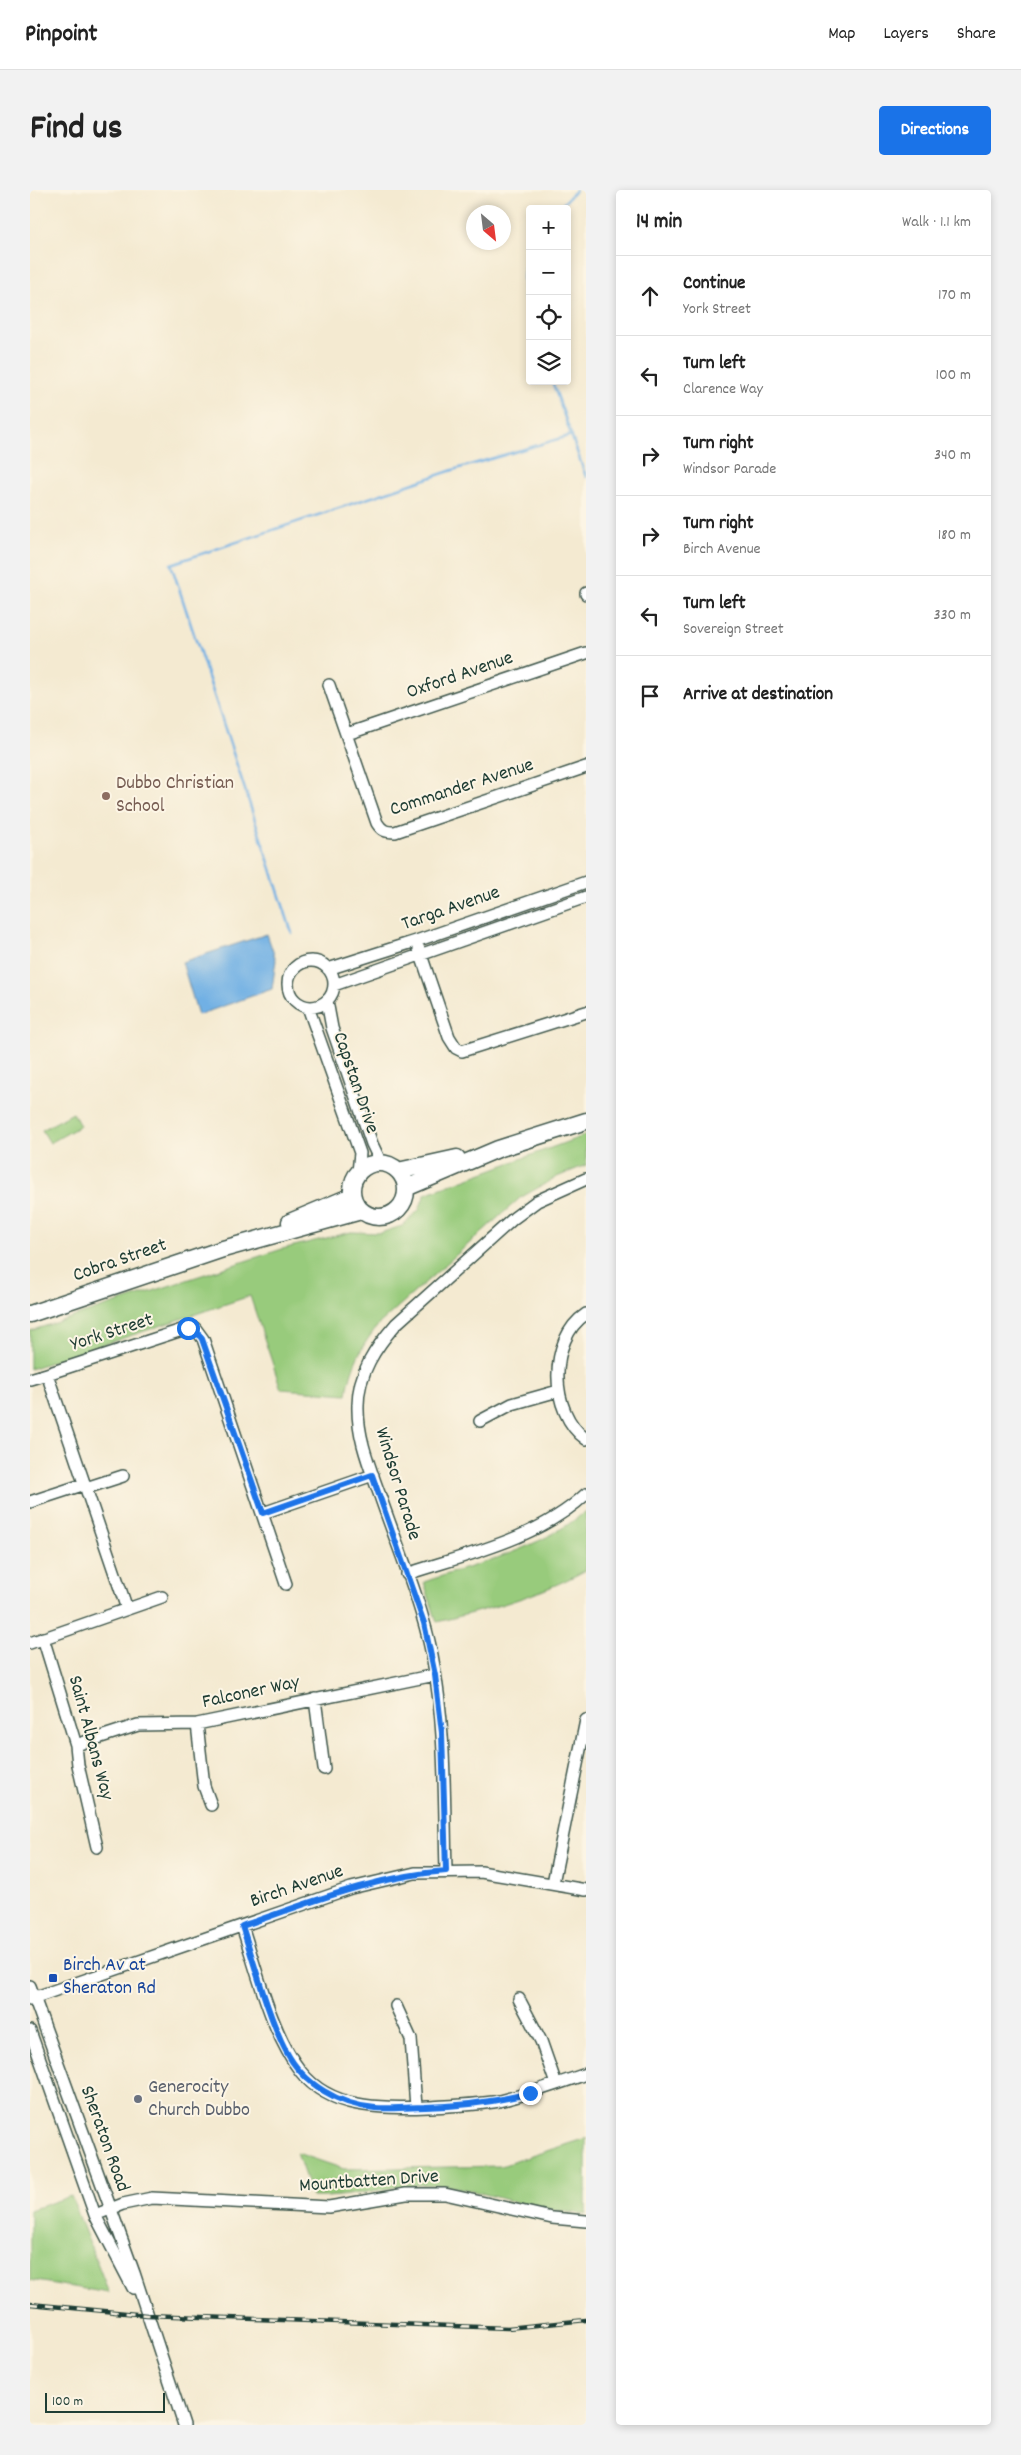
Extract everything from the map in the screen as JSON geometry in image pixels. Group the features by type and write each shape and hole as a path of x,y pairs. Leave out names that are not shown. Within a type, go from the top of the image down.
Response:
{"highway":[{"path":"398,1171 406,1188 402,1205 395,1212 378,1218 361,1212 352,1196 351,1188 358,1172 373,1164 381,1163 398,1171 498,1149 586,1121"},
{"path":"406,1188 498,1149"},
{"name":"Cobra Street","path":"223,1249 352,1196"},
{"name":"Cobra Street","path":"30,1314 223,1249 361,1212"}],"street":[{"name":"Oxford Avenue","path":"347,734 586,653"},
{"name":"Commander Avenue","path":"329,685 377,823 386,832 395,832 586,767"},
{"name":"Targa Avenue","path":"328,969 416,941 586,882"},
{"name":"Targa Avenue","path":"334,985 586,897"},
{"path":"416,941 450,1037 456,1048 462,1051 586,1012"},
{"path":"305,962 317,962 328,969 334,985 327,1001 321,1005 308,1007 292,998 288,986 290,974 305,962"},
{"name":"Capstan Drive","path":"327,1001 332,1028 372,1144 381,1163"},
{"name":"Capstan Drive","path":"308,1007 360,1153 358,1172"},
{"name":"Windsor Parade","path":"446,1871 442,1733 435,1675 424,1623 372,1475 361,1435 358,1404 361,1384 369,1361 380,1342 396,1324 514,1218 537,1201 586,1179"},
{"path":"586,1314 580,1317 567,1336 560,1355 557,1371 558,1391 568,1416 586,1439"},
{"name":"York Street","path":"47,1374 181,1330 194,1328 202,1339 286,1584"},
{"path":"30,1379 47,1374 127,1609"},
{"path":"480,1421 512,1404 558,1391"},
{"path":"263,1513 372,1475"},
{"path":"30,1502 123,1476"},
{"path":"406,1574 514,1538 543,1526 567,1511 586,1494"},
{"path":"30,1643 162,1597"},
{"name":"Saint Albans Way","path":"43,1638 76,1744 78,1765 97,1847"},
{"name":"Falconer Way","path":"76,1744 138,1725 197,1724 435,1675"},
{"path":"315,1699 324,1769"},
{"path":"553,1883 581,1766 586,1720"},
{"path":"197,1724 204,1786 210,1805"},
{"name":"Birch Avenue","path":"32,1999 383,1879 414,1873 446,1871 481,1872 586,1890"},
{"path":"242,1926 287,2052 303,2074 325,2092 348,2102 375,2108 456,2106 498,2101 586,2074"},
{"name":"Sheraton Road","path":"30,1986 32,1999 134,2273 184,2425"},
{"path":"519,1999 541,2041 556,2084"},
{"path":"396,2006 411,2039 416,2107"},
{"name":"Sheraton Road","path":"30,2031 95,2215 143,2305"},
{"name":"Mountbatten Drive","path":"95,2215 152,2198 329,2208 406,2194 445,2194 552,2218 586,2221"}],"green space":[{"path":"73,1113 80,1126 50,1143 42,1130"},
{"path":"586,1135 586,1165 557,1177 520,1198 380,1323 358,1356 351,1374 347,1394 281,1389 250,1296 30,1369 30,1331 282,1249 351,1232 380,1233 402,1226 419,1210 425,1194"},
{"path":"586,1511 586,1570 550,1587 495,1607 437,1622 424,1582 509,1554 549,1535"},
{"path":"586,2138 586,2214 522,2204 469,2190 437,2185 405,2186 343,2196 312,2197 297,2153 344,2169 501,2166"},
{"path":"71,2196 109,2293 30,2280 30,2210"}],"water":[{"path":"267,934 276,960 272,989 198,1015 182,962"}],"waterway":[{"path":"562,205 576,190"},
{"path":"526,308 524,274 529,250"},
{"path":"553,385 586,477"},
{"path":"292,933 171,564 453,470 572,435"}],"railway":[{"path":"30,2304 147,2315 508,2328 586,2320"}],"place":[{"name":"Dubbo Christian School","path":"106,796"},
{"name":"Birch Av at Sheraton Rd","path":"53,1978"},
{"name":"Generocity Church Dubbo","path":"138,2099"}],"route":[{"path":"188,1328 194,1328 200,1332 263,1513 372,1475 424,1623 440,1706 446,1871 414,1873 383,1879 351,1888 242,1926 287,2052 303,2074 325,2092 348,2102 375,2108 456,2106 498,2101 530,2093"}]}
